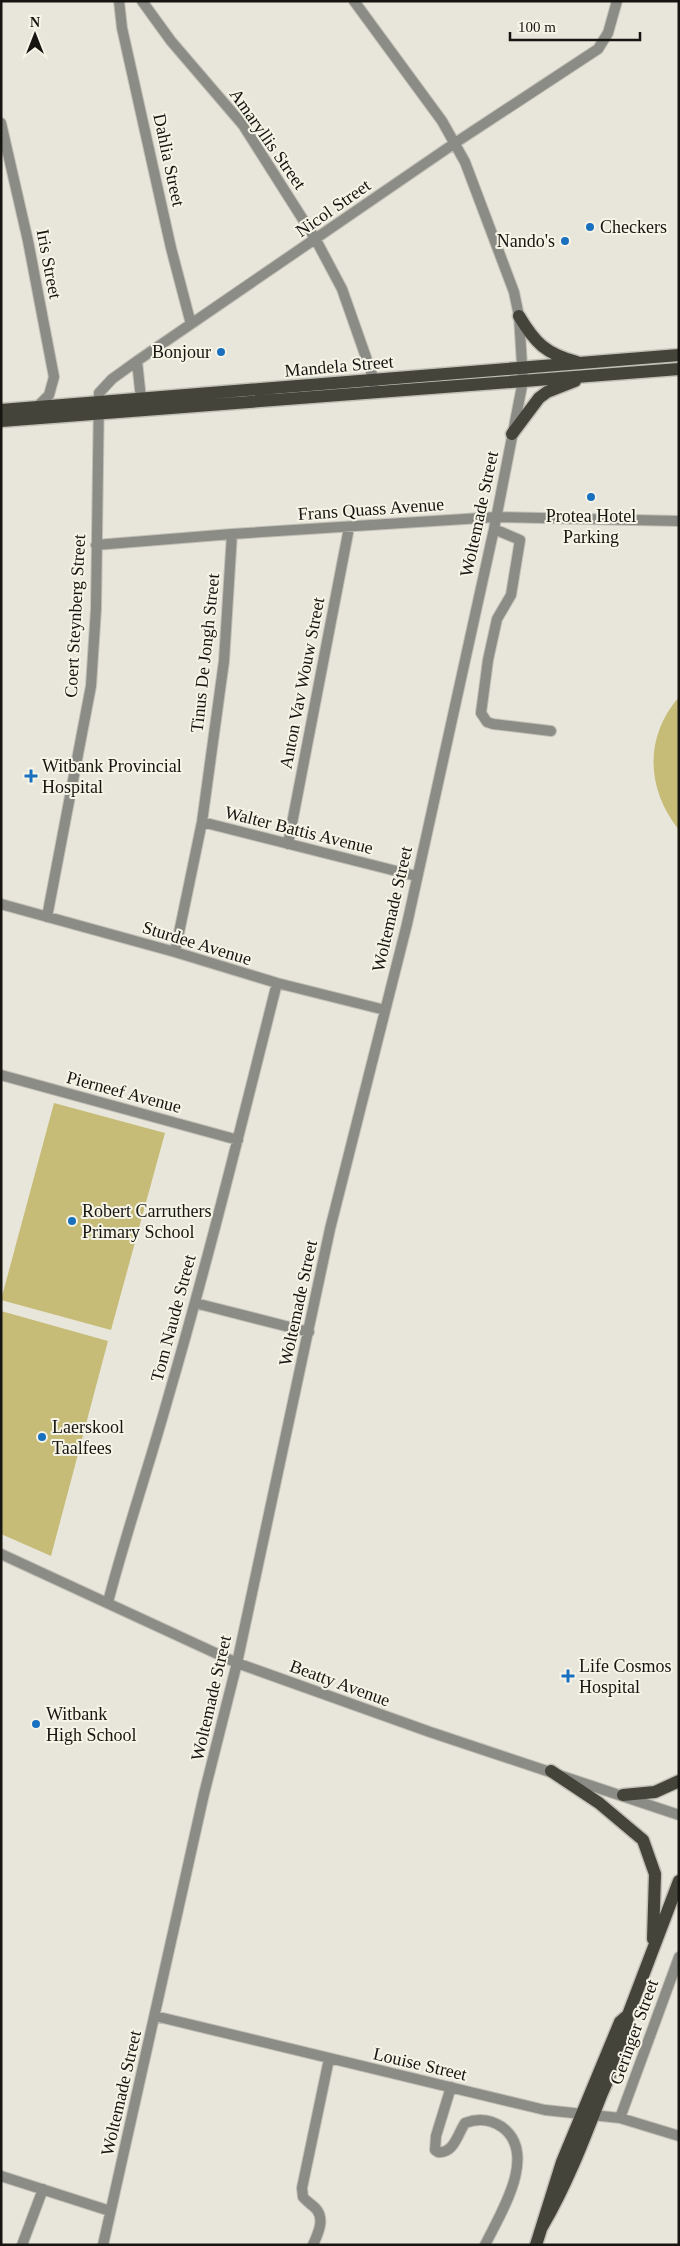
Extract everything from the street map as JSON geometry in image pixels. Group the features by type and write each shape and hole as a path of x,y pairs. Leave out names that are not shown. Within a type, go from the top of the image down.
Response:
{"main road":[{"path":"519,316 531,337 547,350 585,370"},
{"name":"Mandela Street","path":"585,370 679,355"},
{"name":"Mandela Street","path":"1,421 98,408 141,399 374,380 522,375 585,370 679,369"},
{"path":"512,434 539,398 585,370"},
{"name":"Mandela Street","path":"1,410 37,407 98,408 374,394 522,375"},
{"path":"551,1771 599,1803 643,1840 655,1874 653,1949"},
{"path":"622,1796 655,1792 679,1781"},
{"path":"542,2227 571,2174 621,2048 628,2015 679,1881"},
{"path":"536,2245 550,2196 580,2115 620,2022 628,2015"}],"street":[{"name":"Dahlia Street","path":"118,1 122,28 191,324"},
{"name":"Amaryllis Street","path":"142,1 172,41 243,125 316,240 342,289 374,380 374,394"},
{"name":"Woltemade Street","path":"103,2245 204,1794 237,1663 330,1229 416,876 494,529 522,375 519,316 510,279 456,143 354,1"},
{"name":"Nicol Street","path":"98,408 99,393 137,361 456,143 598,50 608,33 617,1"},
{"name":"Iris Street","path":"1,123 28,241 54,376 49,395 37,407"},
{"path":"137,361 141,399"},
{"name":"Coert Steynberg Street","path":"47,917 91,686 96,609 98,408"},
{"name":"Frans Quass Avenue","path":"96,545 496,517 679,521"},
{"name":"Anton Vav Wouw Street","path":"288,844 349,528"},
{"path":"494,529 520,540 511,595 497,619 488,660 481,713 487,722 493,724 551,731"},
{"name":"Tinus De Jongh Street","path":"175,952 202,822 224,662 232,534"},
{"name":"Walter Battis Avenue","path":"202,822 416,876"},
{"name":"Sturdee Avenue","path":"1,904 175,952 277,983 384,1010"},
{"name":"Tom Naude Street","path":"108,1602 195,1302 277,983"},
{"name":"Pierneef Avenue","path":"1,1075 238,1140"},
{"path":"195,1302 309,1332"},
{"name":"Beatty Avenue","path":"1,1554 237,1663 421,1728 679,1815"},
{"name":"Geringer Street","path":"620,2118 678,1961"},
{"name":"Louise Street","path":"155,2016 545,2110 620,2118 679,2136"},
{"path":"313,2245 319,2230 320,2216 303,2196 302,2188 329,2059"},
{"path":"451,2088 436,2136 435,2150 444,2152 451,2147 466,2122 473,2120 495,2122 511,2134 515,2145 517,2167 511,2190 485,2245"},
{"path":"1,2176 110,2211"},
{"path":"22,2245 43,2190"}],"shaded area":[{"path":"679,697 679,830 660,798 655,780 654,763 655,746 660,729"},
{"name":"Robert Carruthers Primary School","path":"54,1103 165,1133 111,1330 1,1300"},
{"name":"Laerskool Taalfees","path":"1,1311 108,1341 51,1556 1,1534"}],"place":[{"name":"Checkers","path":"590,227"},
{"name":"Nando's","path":"565,241"},
{"name":"Bonjour","path":"221,352"},
{"name":"Protea Hotel Parking","path":"591,497"},
{"name":"Witbank Provincial Hospital","path":"31,776"},
{"name":"Robert Carruthers Primary School","path":"72,1221"},
{"name":"Laerskool Taalfees","path":"42,1437"},
{"name":"Life Cosmos Hospital","path":"568,1676"},
{"name":"Witbank High School","path":"36,1724"}]}
